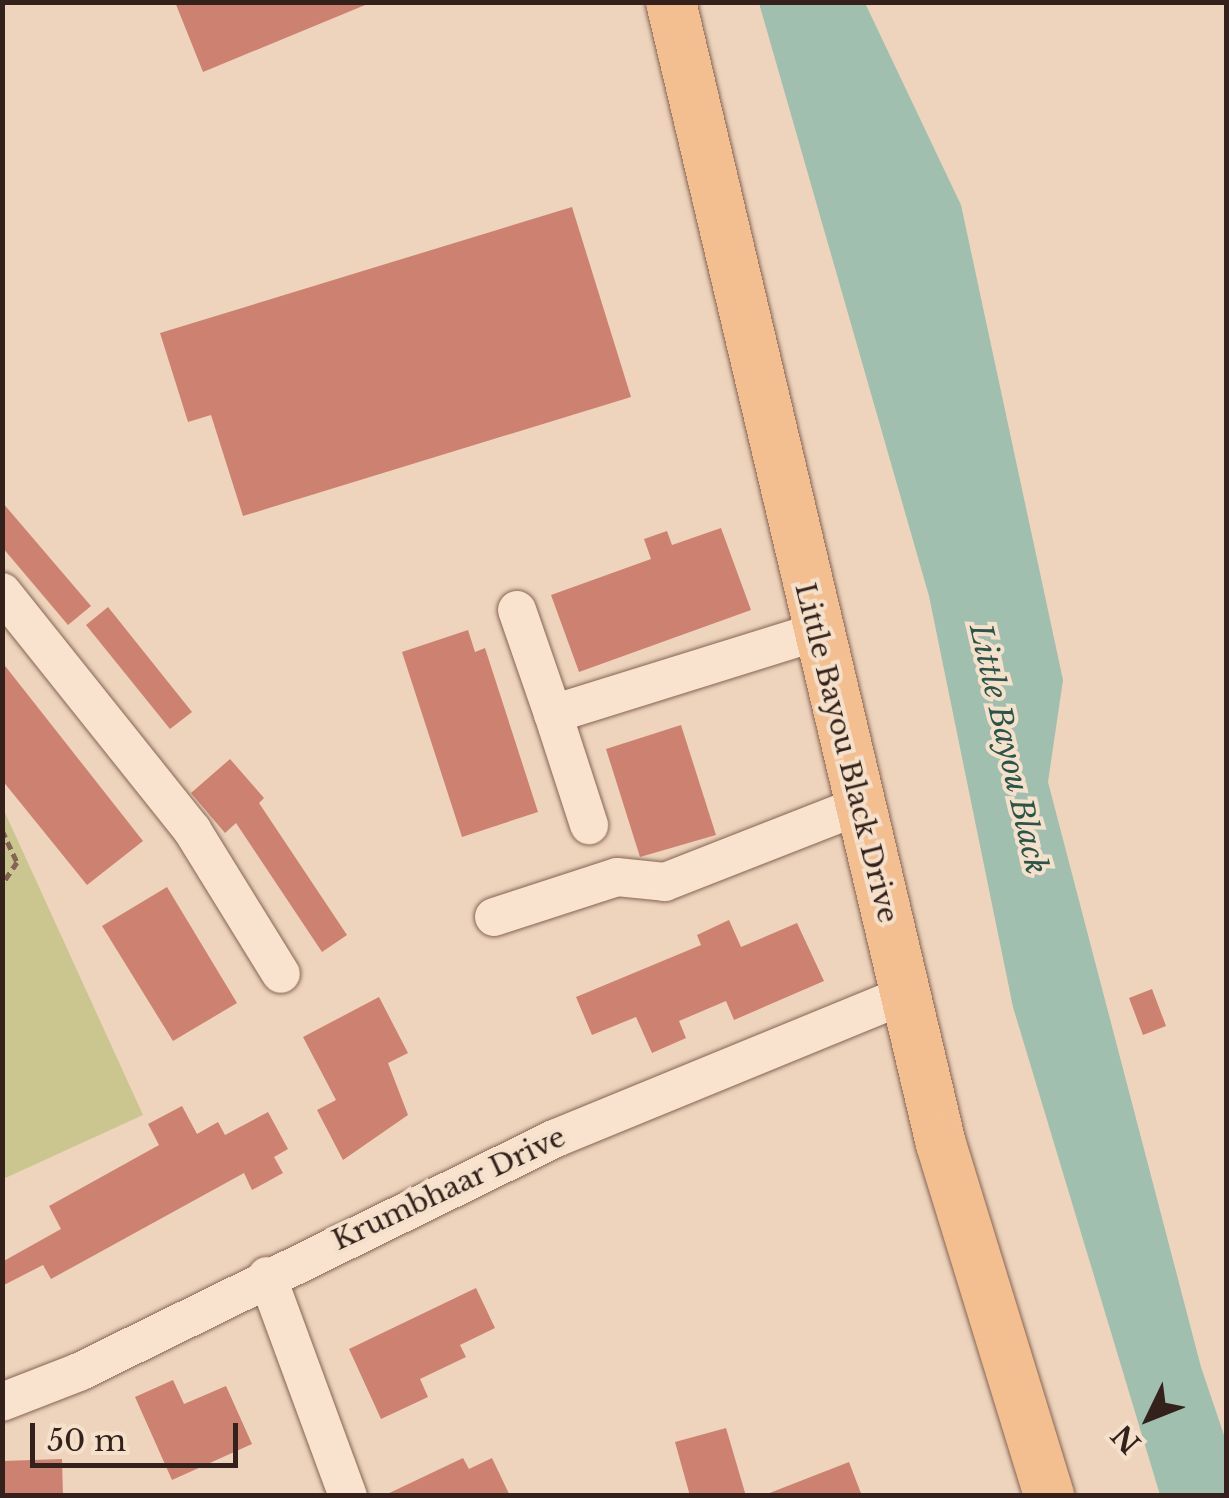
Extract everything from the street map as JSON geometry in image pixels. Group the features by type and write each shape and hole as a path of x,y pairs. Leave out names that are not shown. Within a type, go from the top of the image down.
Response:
{"main road":[{"name":"Little Bayou Black Drive","path":"672,2 817,632 941,1144 1049,1496"}],"street":[{"path":"2,592 192,830 281,974"},
{"path":"517,610 589,826"},
{"path":"553,714 817,632"},
{"path":"494,917 617,876 666,882 859,806"},
{"name":"Krumbhaar Drive","path":"2,1402 80,1372 266,1276 556,1138 905,995"},
{"path":"266,1276 348,1496"}],"path":[{"path":"2,830 17,862 2,884"}],"shaded area":[{"path":"2,806 143,1115 3,1179 2,1179"}],"water":[{"name":"Little Bayou Black","path":"759,3 865,3 961,205 1063,680 1048,782 1201,1367 1226,1441 1226,1495 1160,1495 1013,1007 929,596"}],"building":[{"path":"175,2 370,2 370,3 203,72"},
{"path":"572,207 631,397 243,516 211,415 188,422 160,333"},
{"path":"2,502 91,606 68,625 2,547"},
{"path":"721,528 751,610 579,672 551,595 651,559 644,539 667,531 672,545"},
{"path":"108,607 192,712 170,729 86,625"},
{"path":"468,630 475,652 485,648 538,812 462,837 402,652"},
{"path":"2,662 143,841 87,885 2,780"},
{"path":"681,725 716,835 640,857 606,749"},
{"path":"230,759 264,798 259,803 347,935 322,952 236,823 225,833 191,793"},
{"path":"167,887 237,1003 173,1041 102,926"},
{"path":"729,920 741,947 797,923 824,981 734,1020 726,1001 679,1021 686,1038 652,1053 636,1017 592,1035 576,997 701,945 697,935"},
{"path":"1152,989 1166,1026 1143,1035 1129,998"},
{"path":"379,997 408,1053 388,1063 408,1115 343,1160 317,1110 336,1100 303,1037"},
{"path":"182,1106 197,1134 218,1122 225,1135 268,1112 288,1149 274,1157 283,1173 252,1190 244,1173 51,1279 43,1265 2,1286 2,1262 61,1229 49,1206 159,1145 148,1124"},
{"path":"476,1288 495,1328 460,1345 466,1357 420,1379 428,1397 381,1419 349,1349"},
{"path":"173,1380 184,1404 226,1386 252,1444 172,1480 135,1397"},
{"path":"726,1428 746,1496 690,1496 675,1442"},
{"path":"463,1458 469,1469 492,1458 510,1496 383,1496"},
{"path":"62,1459 63,1496 2,1496 2,1461"},
{"path":"849,1462 862,1496 767,1494"}]}
